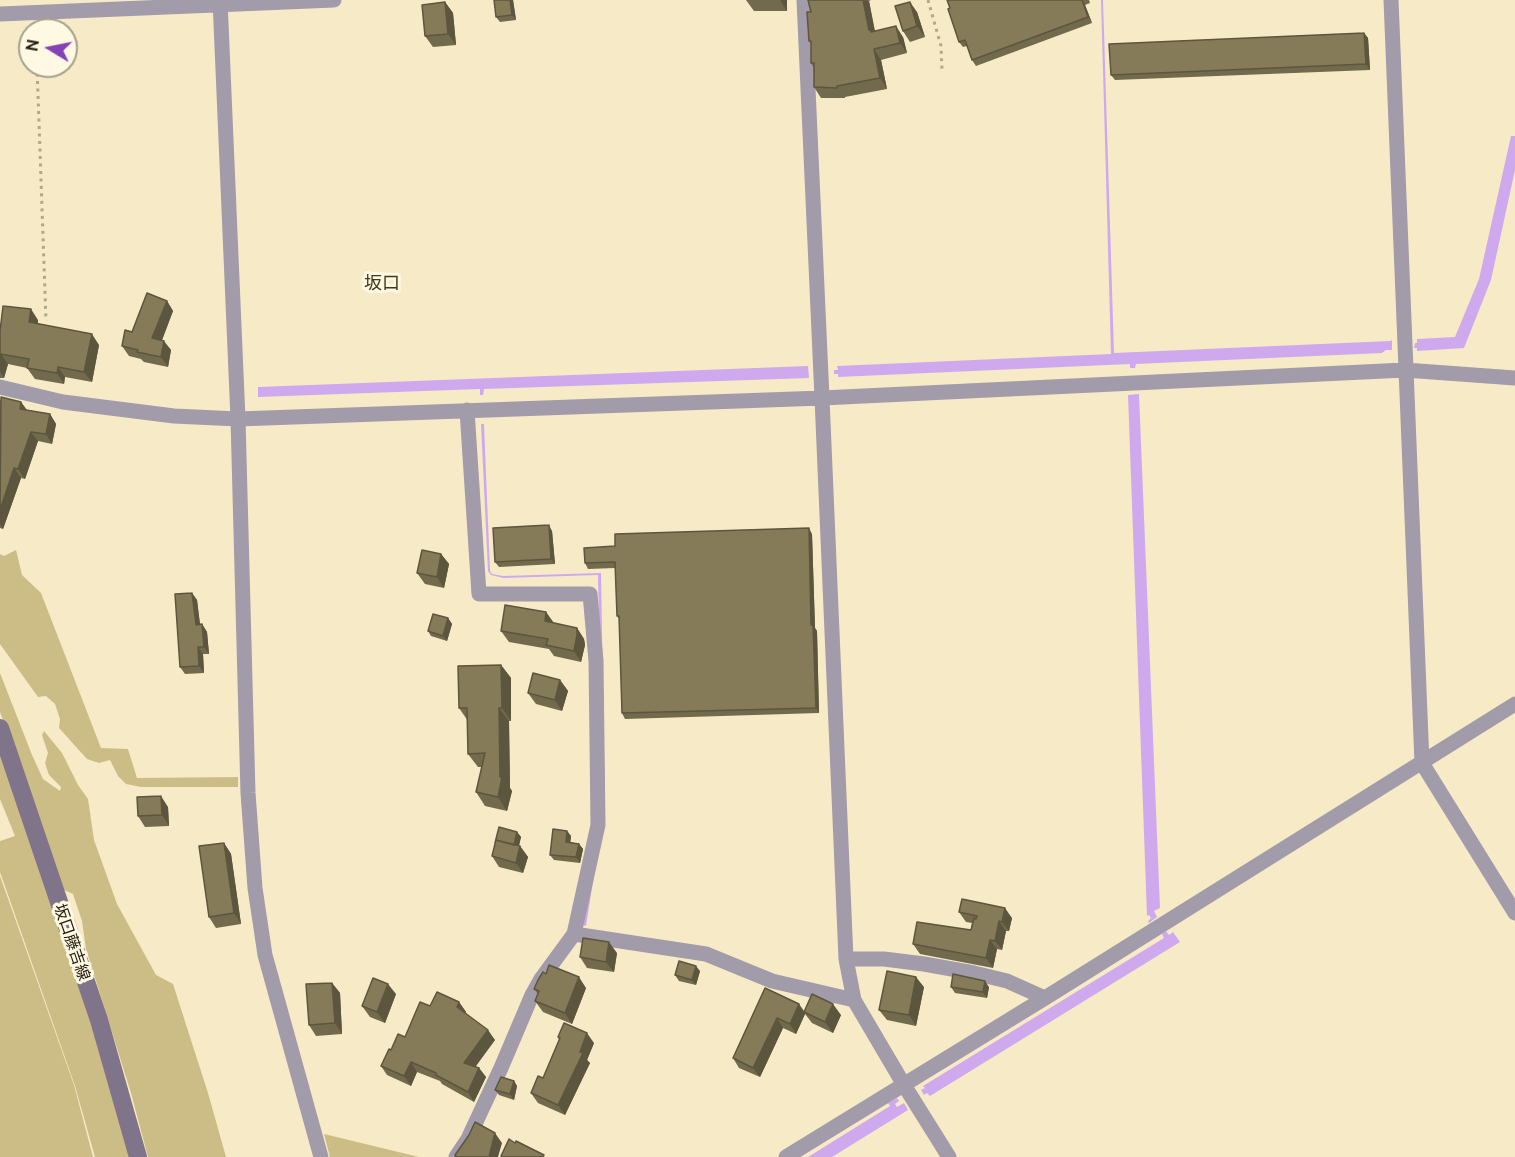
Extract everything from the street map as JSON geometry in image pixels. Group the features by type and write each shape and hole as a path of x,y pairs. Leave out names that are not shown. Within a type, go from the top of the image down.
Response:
{"main road":[{"name":"坂口藤吉線","path":"0,728 99,1020 138,1157"}],"street":[{"path":"0,14 220,2 334,0"},
{"path":"804,0 846,960 854,1000 949,1157"},
{"path":"1391,0 1422,763 1515,913"},
{"path":"220,2 238,419 248,793 255,888 265,955 321,1157"},
{"path":"0,387 63,402 174,416 238,419 822,398 1405,370 1515,378"},
{"path":"456,1157 468,1139 532,995 574,933 598,825 596,661 590,594 479,594 466,410"},
{"path":"786,1157 1515,704"},
{"path":"574,933 706,954 772,981 854,1000"},
{"path":"846,960 894,960 974,973 1007,981 1045,998"}],"path":[{"path":"928,0 941,46 942,70"},
{"path":"37,78 46,321"}],"shaded area":[{"path":"1101,0 1103,0 1114,353 1392,340 1392,350 1382,353 1136,364 1135,368 1130,368 1130,364 838,377 838,374 834,374 834,370 838,370 837,366 1111,354"},
{"path":"1511,136 1515,136 1515,170 1491,280 1464,348 1417,351 1417,348 1414,348 1417,339 1455,337 1479,279"},
{"path":"808,366 809,378 484,389 483,395 480,395 480,389 258,397 258,387"},
{"path":"1139,394 1160,908 1154,911 1157,917 1149,923 1151,918 1147,916 1128,395"},
{"path":"481,424 484,424 490,571 492,574 503,576 601,573 605,806 586,926 583,925 603,806 598,575 503,578 491,575 488,571"},
{"path":"16,550 22,575 41,593 101,748 128,749 137,778 238,777 238,787 141,787 126,784 118,776 110,760 99,763 87,759 59,728 60,719 55,704 46,696 38,697 0,644 0,554 4,556"},
{"path":"0,673 43,779 60,791 61,787 49,775 45,763 48,753 42,735 44,731 62,753 78,785 88,799 94,840 117,904 156,975 173,984 226,1157 148,1157 131,1093 86,949 82,921 73,894 64,890 0,712"},
{"path":"0,756 85,998 131,1157 95,1157 75,1086 0,872 0,841 15,836 0,799"},
{"path":"0,876 74,1085 93,1157 0,1157"},
{"path":"1166,931 1169,935 1173,932 1180,942 930,1096 927,1093 924,1095 921,1090 925,1088 923,1086 1164,938 1162,934"},
{"path":"897,1098 899,1101 895,1104 897,1107 904,1103 908,1110 832,1157 808,1157 890,1106 888,1103"},
{"path":"324,1134 419,1157 330,1157"}],"building":[{"path":"494,0 510,0 512,15 496,17"},
{"path":"808,0 863,0 871,32 896,26 900,43 874,49 880,78 837,86 837,88 814,87 814,63 811,63 807,12 811,12"},
{"path":"947,0 1082,0 1088,17 972,60 965,40 959,42"},
{"path":"445,2 448,34 425,36 422,5"},
{"path":"910,2 917,26 903,31 895,6"},
{"path":"1364,33 1366,64 1111,75 1109,44"},
{"path":"147,293 167,301 152,338 164,341 161,357 122,346 125,330 132,332"},
{"path":"3,306 31,309 29,322 92,334 84,372 58,367 57,373 27,368 29,359 0,354"},
{"path":"1,397 21,402 20,409 50,414 46,434 31,432 18,469 14,468 0,510"},
{"path":"549,525 551,559 495,562 493,528"},
{"path":"809,528 816,708 622,713 615,562 585,563 584,548 615,546 615,534"},
{"path":"422,550 441,554 437,577 417,573"},
{"path":"192,593 196,625 202,624 204,647 198,647 199,666 180,667 175,594"},
{"path":"505,605 546,612 545,621 577,628 574,651 546,645 548,639 501,631"},
{"path":"433,614 448,618 443,636 428,631"},
{"path":"501,665 502,708 499,708 500,777 502,777 498,797 476,792 485,753 468,754 467,708 459,708 458,666"},
{"path":"533,673 560,680 555,700 528,693"},
{"path":"161,796 162,815 138,816 137,797"},
{"path":"499,827 517,832 514,845 496,840 495,843"},
{"path":"553,829 567,831 566,842 579,844 576,857 550,855"},
{"path":"496,840 520,846 516,863 492,856"},
{"path":"224,843 234,913 209,917 199,846"},
{"path":"962,899 1005,908 1002,922 999,921 995,941 990,940 986,958 913,944 917,922 971,930 974,918 976,919 977,916 959,912"},
{"path":"583,938 609,942 606,962 580,957"},
{"path":"679,961 696,966 692,980 675,975"},
{"path":"549,965 579,977 565,1013 535,1001 539,991 534,989 543,972 546,974"},
{"path":"887,971 916,977 909,1015 879,1010"},
{"path":"953,974 985,981 983,992 951,987"},
{"path":"373,978 388,984 377,1012 362,1006"},
{"path":"332,983 335,1023 309,1025 306,984"},
{"path":"765,988 799,1004 790,1024 777,1018 753,1068 733,1058"},
{"path":"437,992 459,1002 457,1007 488,1030 464,1063 479,1068 468,1092 436,1073 411,1062 404,1076 381,1066 398,1034 405,1037 420,1002 430,1006"},
{"path":"812,994 833,1004 825,1022 804,1012"},
{"path":"564,1023 587,1033 580,1052 583,1053 558,1105 531,1093 538,1076 543,1078"},
{"path":"501,1077 514,1081 510,1094 495,1090"},
{"path":"475,1122 495,1133 489,1157 455,1157 469,1135"},
{"path":"509,1139 544,1155 543,1157 503,1157 501,1156"}],"district":[{"name":"坂口","path":"382,283"}]}
